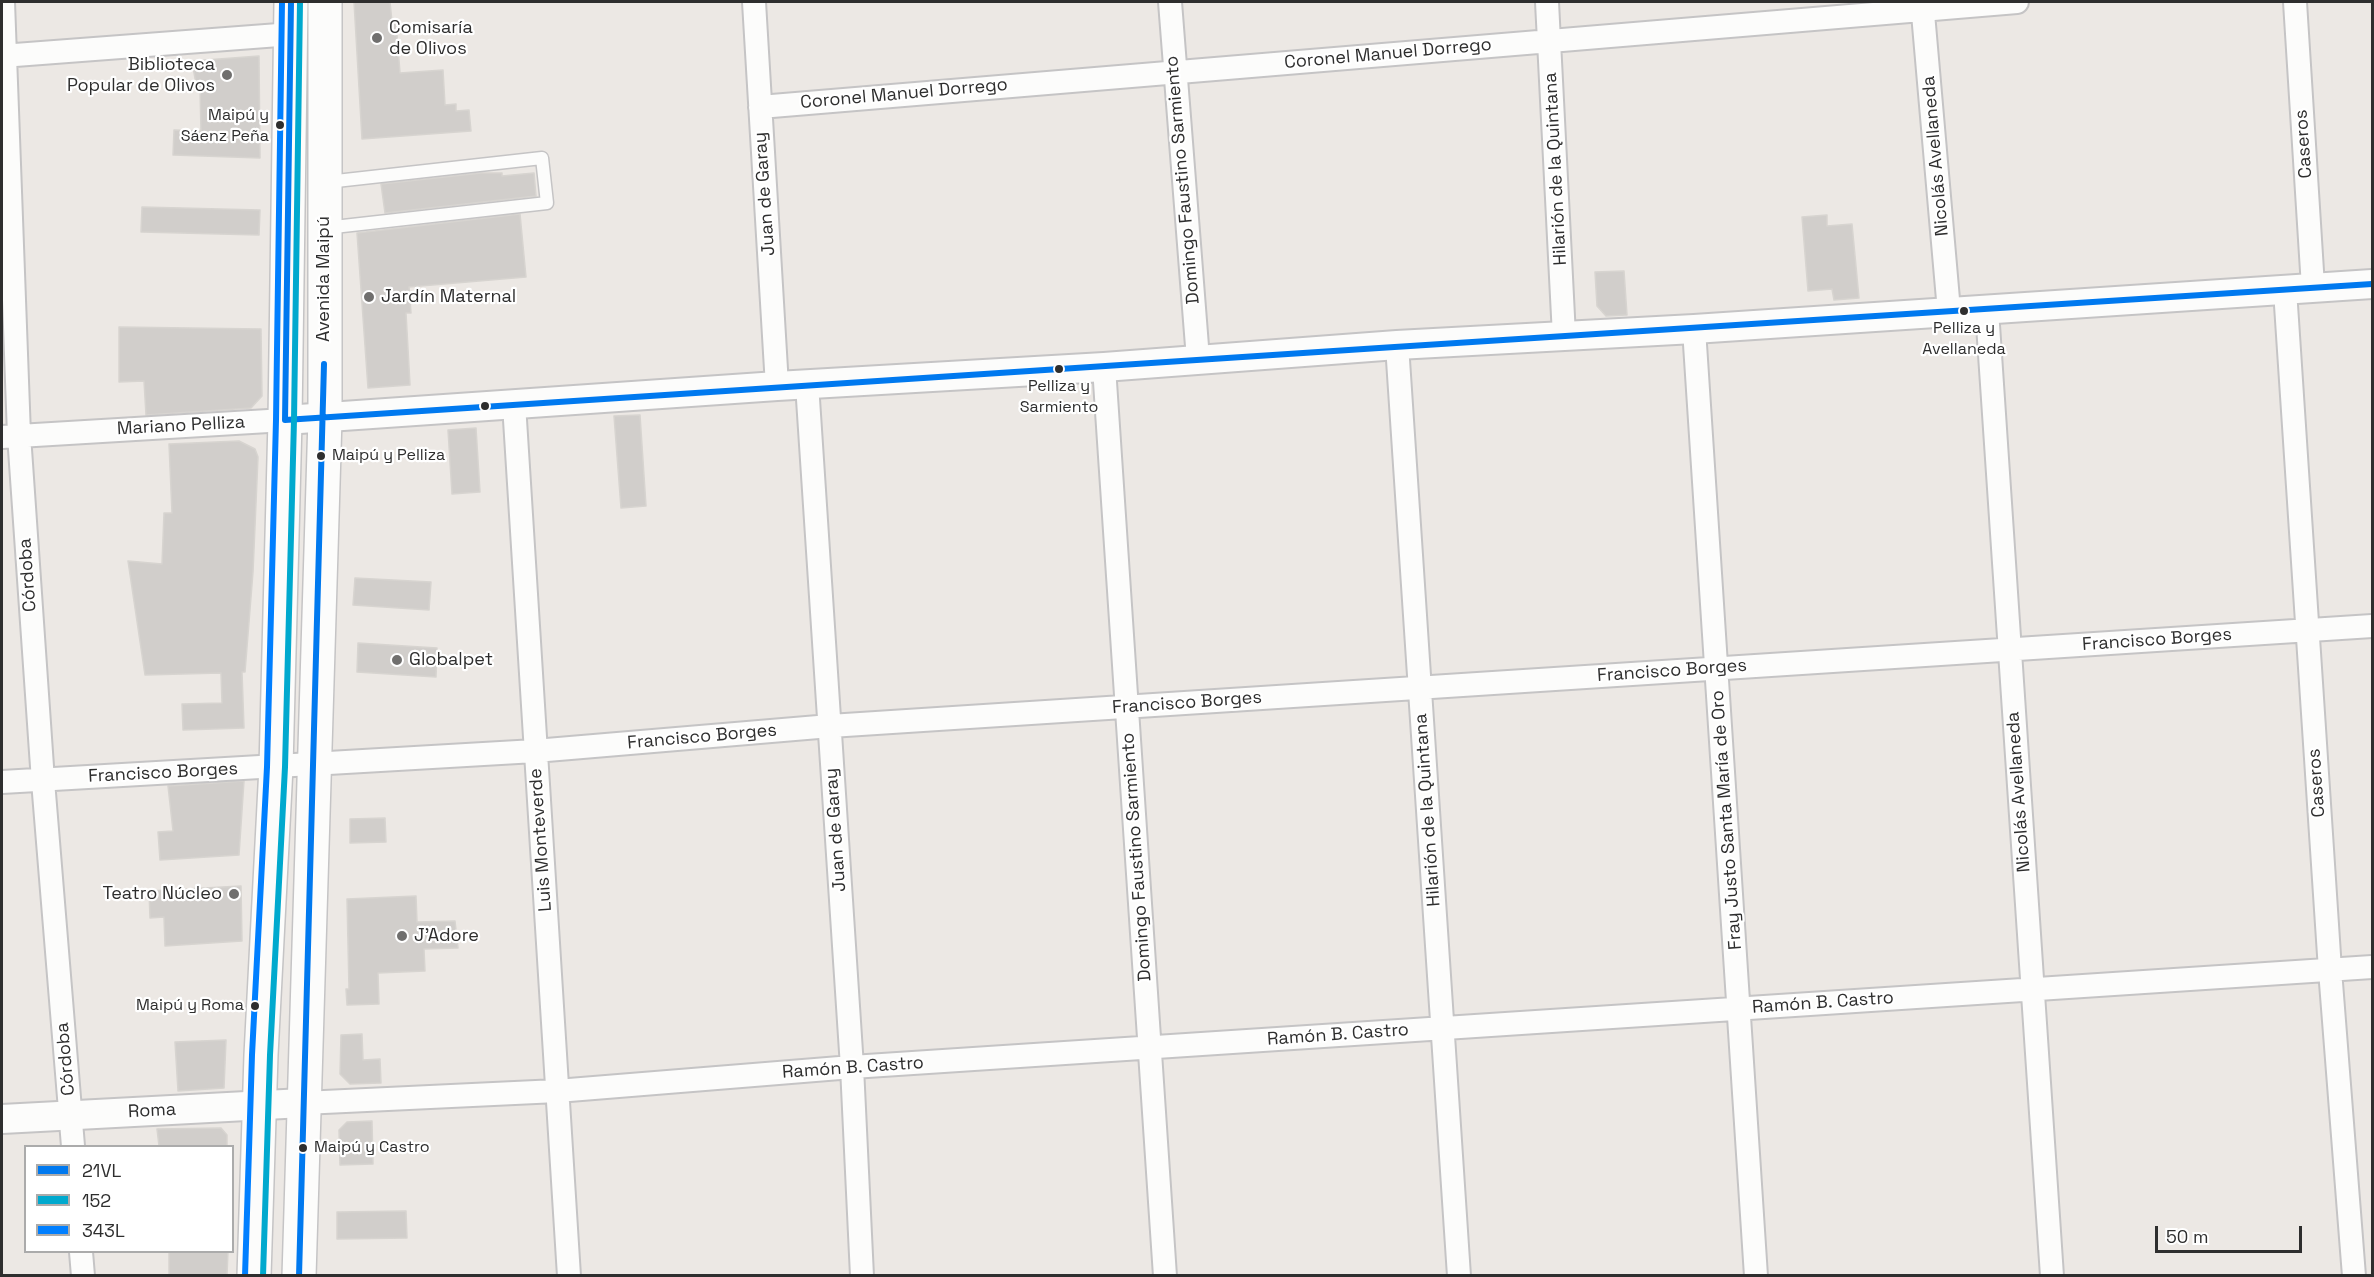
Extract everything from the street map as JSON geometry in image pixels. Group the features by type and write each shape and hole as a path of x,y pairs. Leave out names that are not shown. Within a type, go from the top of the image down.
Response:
{"main road":[{"name":"Avenida Maipú","path":"254,1275 276,767 285,420 291,2"},
{"name":"Avenida Maipú","path":"299,1275 325,418 323,183 325,2"}],"street":[{"name":"Córdoba","path":"3,2 10,436 43,781 73,1145"},
{"name":"Juan de Garay","path":"754,2 777,386"},
{"name":"Domingo Faustino Sarmiento","path":"1170,2 1198,359"},
{"name":"Hilarión de la Quintana","path":"1547,2 1551,41 1564,336"},
{"name":"Coronel Manuel Dorrego","path":"760,107 1551,41 1922,4 2016,2"},
{"name":"Caseros","path":"2295,2 2313,287"},
{"name":"Nicolás Avellaneda","path":"1922,4 1949,311"},
{"path":"4,56 292,34"},
{"name":"Mariano Pelliza","path":"10,436 325,418 807,384 1104,367 1397,345 1694,329 2373,284"},
{"name":"Caseros","path":"2285,290 2330,970 2354,1275"},
{"name":"Nicolás Avellaneda","path":"1987,309 2052,1275"},
{"name":"Fray Justo Santa María de Oro","path":"1694,329 1756,1275"},
{"name":"Hilarión de la Quintana","path":"1397,345 1460,1275"},
{"name":"Domingo Faustino Sarmiento","path":"1104,367 1165,1275"},
{"name":"Juan de Garay","path":"807,384 852,1067 862,1275"},
{"name":"Luis Monteverde","path":"514,404 569,1275"},
{"name":"Francisco Borges","path":"2,782 535,751 830,726 2373,626"},
{"name":"Ramón B. Castro","path":"303,1103 557,1091 852,1067 2373,967"},
{"name":"Roma","path":"2,1119 303,1103"},
{"path":"81,1253 83,1275"}],"lane":[{"path":"323,183 542,158 547,203 324,228"}],"building":[{"path":"354,2 390,2 392,22 396,22 400,73 443,70 445,105 456,104 456,111 469,110 471,131 362,139"},
{"path":"259,56 260,158 173,155 174,130 201,131 200,89 197,90 192,61"},
{"path":"481,173 502,173 502,176 534,173 536,196 385,213 381,184"},
{"path":"142,207 260,210 259,235 141,232"},
{"path":"520,214 526,277 409,287 411,313 406,313 410,385 368,388 357,233"},
{"path":"1827,215 1827,226 1852,224 1859,298 1834,300 1832,289 1808,291 1802,217"},
{"path":"1624,271 1627,315 1606,316 1597,306 1595,272"},
{"path":"119,327 261,329 262,396 251,408 146,415 144,381 119,382"},
{"path":"640,415 646,506 621,508 614,416"},
{"path":"476,428 480,492 452,494 448,430"},
{"path":"239,441 255,449 258,457 253,572 245,672 242,672 244,728 183,730 182,704 222,703 221,673 145,675 128,561 162,564 164,513 172,513 169,444"},
{"path":"355,578 431,582 429,610 353,605"},
{"name":"Globalpet","path":"358,643 437,648 436,677 357,672"},
{"path":"244,781 239,855 160,860 158,832 173,831 168,786"},
{"path":"385,818 386,842 350,843 350,819"},
{"path":"241,886 242,941 165,946 164,917 150,918 149,891"},
{"path":"416,896 417,922 455,921 458,948 424,949 425,971 378,973 379,1004 347,1005 346,989 349,989 347,899"},
{"path":"362,1034 363,1060 380,1059 381,1083 350,1084 340,1074 341,1035"},
{"path":"226,1040 224,1088 178,1091 175,1042"},
{"path":"372,1121 373,1164 340,1165 339,1130 347,1122"},
{"path":"221,1128 227,1135 227,1145 159,1145 157,1129"},
{"path":"406,1211 407,1238 337,1239 337,1212"},
{"path":"169,1253 228,1253 227,1275 169,1275"}],"transit line":[{"name":"343L","path":"245,1276 252,1055 267,767 276,420 282,2"},
{"name":"21VL","path":"291,2 285,420 2372,284"},
{"name":"152","path":"263,1276 270,1055 285,767 294,420 300,2"},
{"name":"21VL","path":"299,1276 324,364"}],"place":[{"name":"Comisaría de Olivos","path":"377,38"},
{"name":"Biblioteca Popular de Olivos","path":"227,75"},
{"name":"Maipú y Sáenz Peña","path":"280,125"},
{"name":"Jardín Maternal","path":"369,297"},
{"name":"Pelliza y Avellaneda","path":"1964,311"},
{"name":"Pelliza y Sarmiento","path":"1059,369"},
{"name":"Maipú y Pelliza","path":"321,456"},
{"name":"Globalpet","path":"397,660"},
{"name":"Teatro Núcleo","path":"234,894"},
{"name":"J'Adore","path":"402,936"},
{"name":"Maipú y Roma","path":"255,1006"},
{"name":"Maipú y Castro","path":"303,1148"}]}
